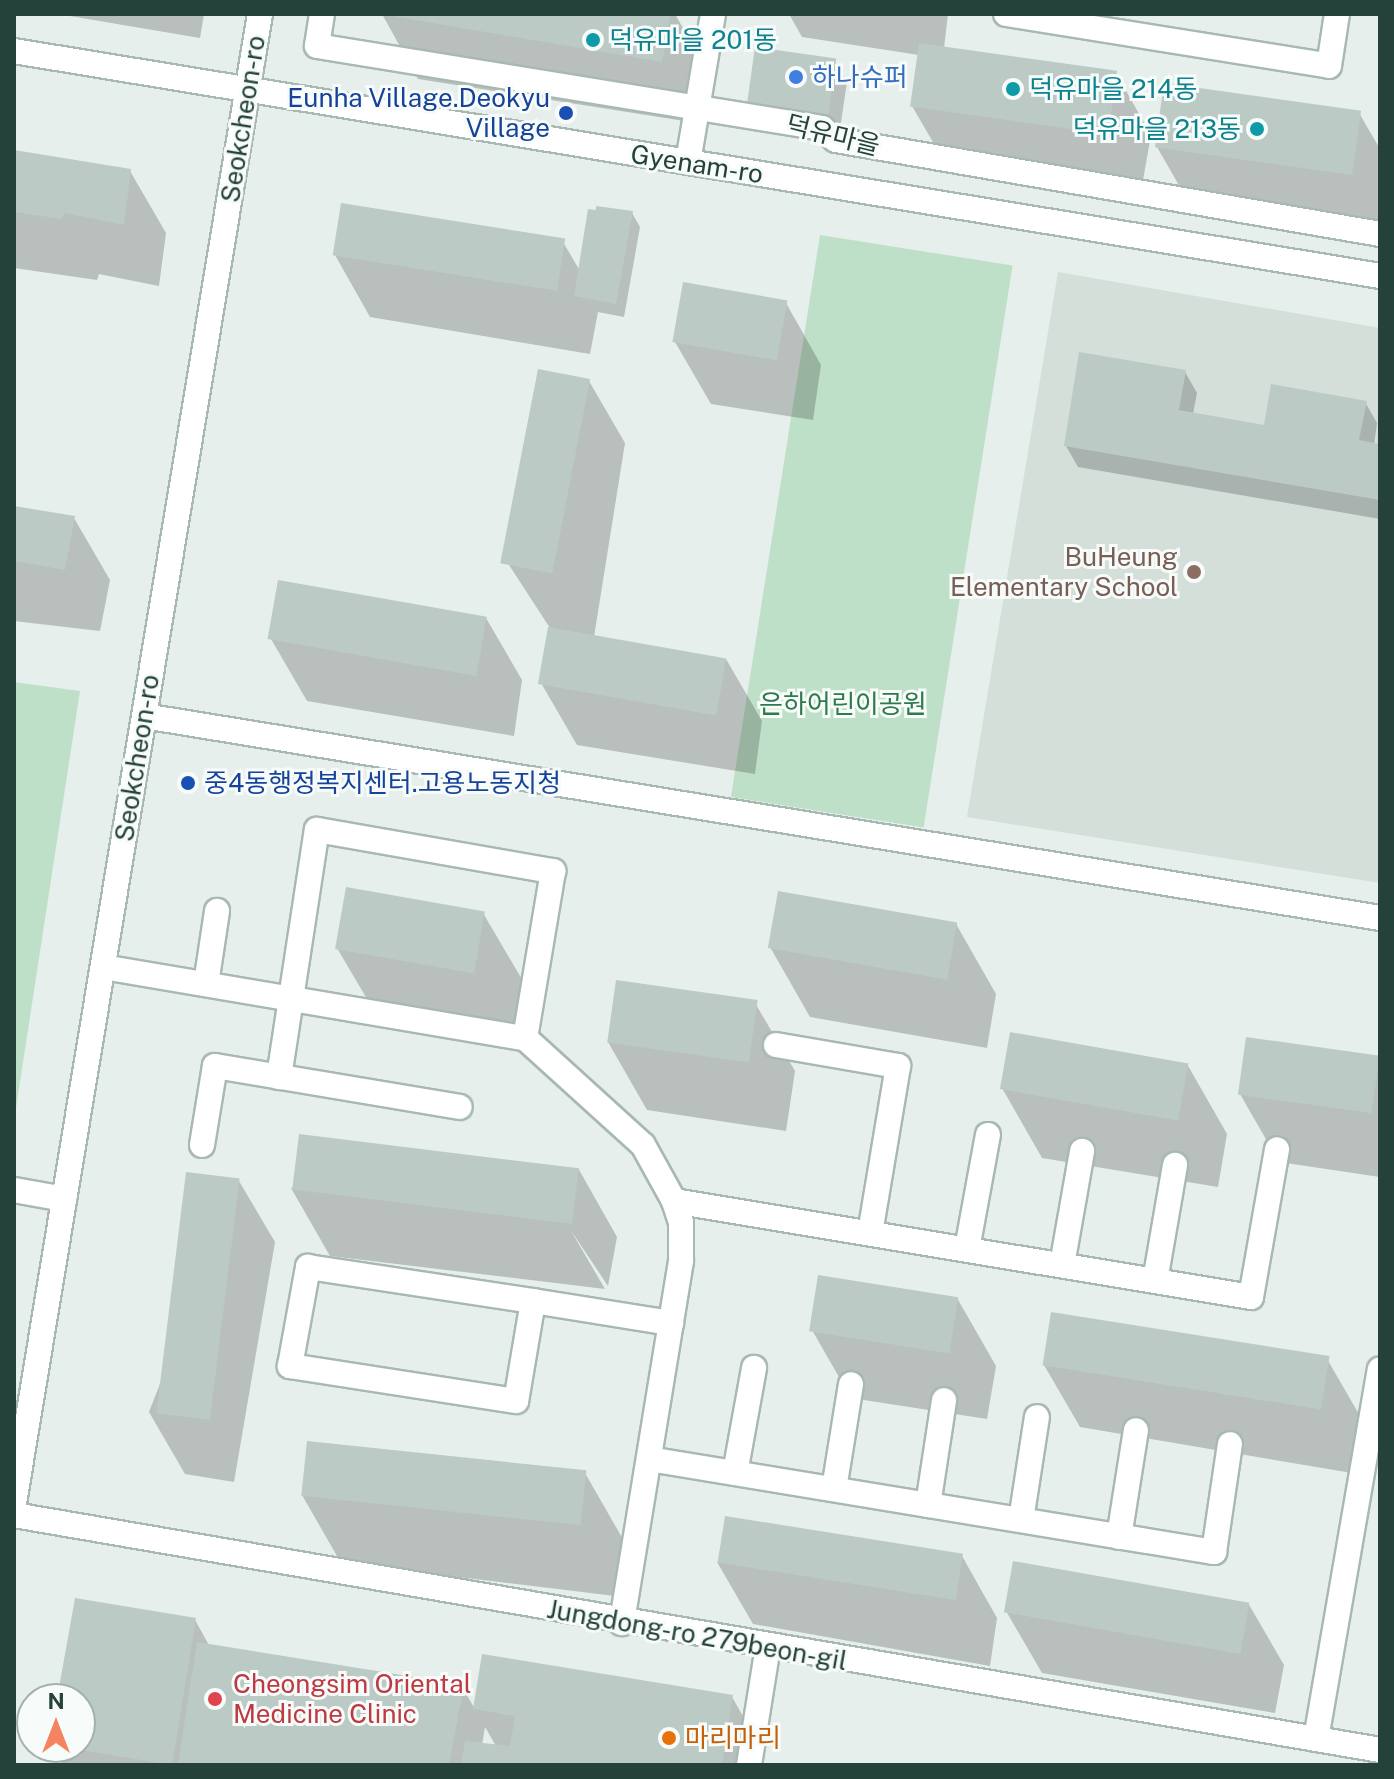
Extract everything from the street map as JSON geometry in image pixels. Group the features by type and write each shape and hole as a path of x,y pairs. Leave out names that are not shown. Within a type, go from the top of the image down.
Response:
{"street":[{"name":"Seokcheon-ro","path":"14,1503 260,14"},
{"name":"덕유마을","path":"322,14 317,46 822,128 836,140 1380,234"},
{"path":"688,162 713,14"},
{"path":"1006,14 1329,66 1337,14"},
{"name":"Gyenam-ro","path":"14,51 1380,276"},
{"path":"144,716 1380,918"},
{"path":"279,1077 317,830 553,871 525,1038"},
{"path":"206,984 217,911"},
{"path":"103,967 525,1038 643,1145 674,1201 681,1222 681,1261 622,1623"},
{"path":"776,1045 898,1066 870,1233"},
{"path":"202,1145 215,1066 460,1107"},
{"path":"967,1249 988,1135"},
{"path":"674,1201 1251,1297 1277,1149"},
{"path":"1062,1265 1082,1151"},
{"path":"1155,1281 1175,1165"},
{"path":"14,1190 64,1199"},
{"path":"533,1301 516,1401 290,1366 308,1267 533,1301 671,1323"},
{"path":"735,1473 754,1368"},
{"path":"1316,1739 1380,1370"},
{"path":"834,1489 851,1384"},
{"path":"928,1505 944,1400"},
{"path":"1021,1520 1037,1417"},
{"path":"1119,1537 1136,1430"},
{"path":"649,1459 1214,1552 1230,1444"},
{"name":"Jungdong-ro 279beon-gil","path":"14,1515 622,1623 1380,1750"},
{"path":"749,1765 768,1647"}],"shaded area":[{"name":"BuHeung Elementary School","path":"1058,272 1380,328 1380,883 967,817"}],"green space":[{"name":"은하어린이공원","path":"820,235 1013,266 924,827 731,797"},
{"path":"14,682 80,691 14,1121"}],"building":[{"name":"덕유마을 201동","path":"380,14 671,14 662,62"},
{"name":"덕유마을 214동","path":"919,43 1117,71 1108,134 910,106"},
{"path":"755,47 836,58 828,115 747,103"},
{"name":"덕유마을 213동","path":"1164,83 1361,111 1352,175 1155,147"},
{"path":"14,150 131,169 124,225 64,213 62,219 14,212"},
{"path":"341,203 565,239 557,291 333,255"},
{"path":"596,206 633,211 616,304 574,296 588,209 596,210"},
{"path":"683,282 787,300 777,360 672,342"},
{"path":"1079,352 1186,370 1179,410 1264,425 1271,384 1367,401 1359,440 1380,444 1380,500 1064,446"},
{"path":"538,369 590,379 552,573 500,563"},
{"path":"14,506 75,516 65,570 14,561"},
{"path":"278,580 487,617 476,676 268,639"},
{"path":"548,627 726,658 716,716 538,684"},
{"path":"346,887 485,911 474,974 335,949"},
{"path":"778,891 957,923 947,980 768,948"},
{"path":"616,980 758,1000 749,1062 607,1042"},
{"path":"1010,1032 1188,1063 1178,1121 1000,1089"},
{"path":"1246,1037 1380,1056 1372,1113 1238,1094"},
{"path":"299,1134 579,1168 572,1224 292,1190"},
{"path":"186,1172 240,1179 210,1420 156,1413"},
{"path":"818,1275 958,1297 949,1354 809,1331"},
{"path":"1051,1312 1330,1356 1321,1409 1043,1365"},
{"path":"307,1441 586,1470 581,1525 301,1496"},
{"path":"725,1516 963,1554 956,1600 718,1562"},
{"path":"1013,1561 1249,1603 1240,1654 1004,1612"},
{"path":"75,1598 196,1618 172,1765 96,1753 96,1683 60,1683"},
{"path":"197,1642 464,1685 449,1765 178,1764"},
{"path":"482,1654 733,1695 722,1765 461,1765 465,1741 510,1746 515,1716 473,1709"}],"place":[{"name":"덕유마을 201동","path":"593,40"},
{"name":"하나슈퍼","path":"796,77"},
{"name":"덕유마을 214동","path":"1013,89"},
{"name":"Eunha Village.Deokyu Village","path":"566,113"},
{"name":"덕유마을 213동","path":"1257,129"},
{"name":"BuHeung Elementary School","path":"1194,572"},
{"name":"중4동행정복지센터.고용노동지청","path":"188,783"},
{"name":"Cheongsim Oriental Medicine Clinic","path":"215,1699"},
{"name":"마리마리","path":"669,1738"}]}
